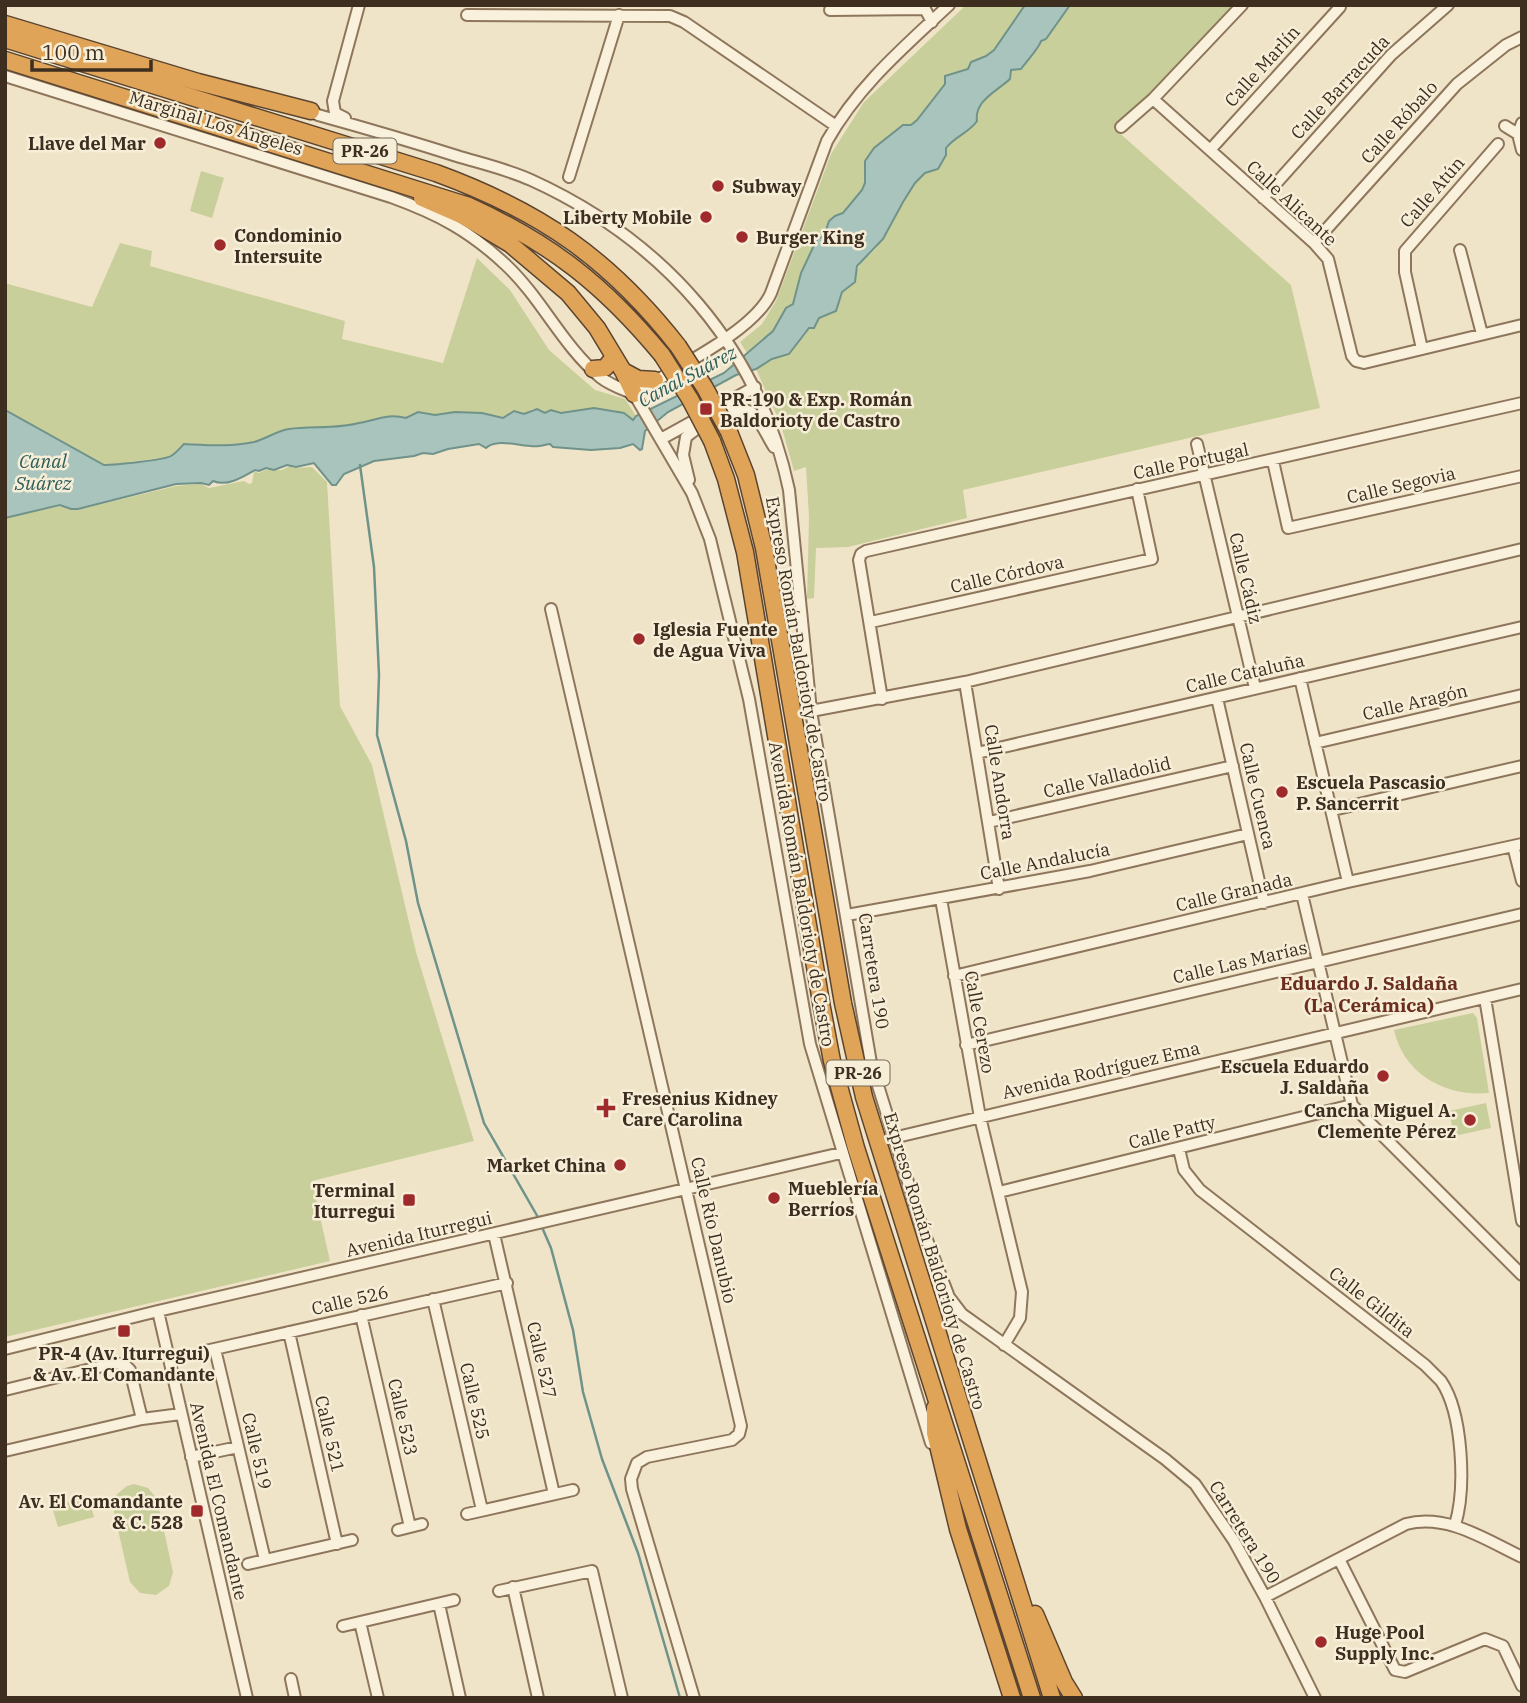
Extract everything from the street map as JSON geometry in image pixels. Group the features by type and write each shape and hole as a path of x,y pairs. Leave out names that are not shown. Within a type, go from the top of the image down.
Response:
{"highway":[{"path":"5,24 158,71 311,111"},
{"name":"Expreso Román Baldorioty de Castro","path":"5,39 410,164 479,188 530,214 587,252 642,302 678,346 705,388 729,432 746,475 764,548 840,990 854,1057 877,1143 1052,1698"},
{"name":"Expreso Román Baldorioty de Castro","path":"5,60 376,175 469,206 520,231 548,247 597,285 624,311 662,355 690,399 712,441 726,480 745,552 832,1061 856,1148 1032,1698"},
{"path":"376,175 432,204 463,216 510,244 568,293 597,328 637,399"},
{"path":"593,369 605,368 614,357"},
{"path":"623,371 638,379 655,380"},
{"path":"935,1391 935,1433 958,1529 1010,1693"},
{"path":"1010,1565 1073,1698"}],"street":[{"path":"311,111 325,110 333,101 359,5"},
{"path":"637,399 655,380 726,338 751,319 767,302 827,141 836,126 875,74 949,5"},
{"path":"1121,127 1153,99 1241,5"},
{"name":"Calle Barracuda","path":"1263,198 1391,55 1448,5"},
{"name":"Calle Marlín","path":"1210,150 1340,6"},
{"path":"830,10 925,9 932,22"},
{"path":"467,15 670,16 684,22 743,69 836,126"},
{"path":"569,177 619,15"},
{"name":"Calle Róbalo","path":"1314,243 1457,84 1506,45 1522,37"},
{"name":"Marginal Los Ángeles","path":"5,76 391,197 439,215 480,243 508,267 572,349 611,384 637,399"},
{"name":"Calle Alicante","path":"1153,99 1314,243 1328,260 1352,356 1356,361 1364,363 1522,325"},
{"path":"333,101 337,116 389,132 398,138"},
{"path":"311,111 398,138"},
{"path":"1505,126 1520,129 1522,150"},
{"name":"Carretera 190","path":"398,138 528,179 588,210 636,245 673,277 726,338 753,384 783,460 789,490 811,711 873,1072 922,1227 949,1297 962,1314 1195,1483 1234,1541 1315,1698"},
{"name":"Calle Atún","path":"1422,349 1405,272 1405,251 1497,144"},
{"path":"1460,250 1482,334"},
{"path":"663,442 753,384"},
{"name":"Avenida Román Baldorioty de Castro","path":"637,399 692,493 710,539 749,699 810,1044 950,1513 958,1529"},
{"name":"Calle Portugal","path":"871,622 859,560 861,554 866,551 1137,489 1205,477 1522,403"},
{"path":"692,493 682,455 686,437 732,410 741,409 752,413 783,460"},
{"name":"Calle Cádiz","path":"1196,444 1255,688"},
{"name":"Calle Segovia","path":"1273,461 1289,528 1522,475"},
{"name":"Calle Córdova","path":"871,622 1152,559 1137,489"},
{"path":"811,711 965,682 1522,549"},
{"name":"Calle Río Danubio","path":"551,608 741,1426 739,1434 732,1440 647,1457 637,1463 631,1479 694,1698"},
{"path":"871,622 882,699"},
{"name":"Calle Cataluña","path":"977,753 1522,627"},
{"path":"1300,677 1348,882"},
{"name":"Calle Andorra","path":"965,682 999,889"},
{"name":"Calle Aragón","path":"1315,743 1522,695"},
{"name":"Calle Cuenca","path":"1217,698 1264,903"},
{"name":"Calle Valladolid","path":"989,822 1233,766"},
{"path":"1333,810 1522,766"},
{"name":"Calle Andalucía","path":"847,915 1090,871 1248,834"},
{"path":"1518,845 1522,881"},
{"name":"Calle Granada","path":"954,976 1348,882 1518,845"},
{"path":"1302,894 1352,1105 1522,1275"},
{"name":"Calle Cerezo","path":"941,899 980,1116 1022,1292 1020,1318 1004,1345"},
{"name":"Calle Las Marías","path":"966,1045 1522,914"},
{"name":"Avenida Rodríguez Ema","path":"893,1138 1522,989"},
{"path":"1485,998 1522,1221"},
{"name":"Calle Patty","path":"999,1192 1352,1105"},
{"name":"Calle Gildita","path":"1179,1149 1184,1170 1200,1190 1426,1365 1441,1382 1452,1405 1463,1473 1461,1505 1455,1525"},
{"name":"Avenida Iturregui","path":"5,1349 841,1153"},
{"name":"Calle 527","path":"494,1234 554,1494"},
{"name":"Calle 526","path":"201,1352 507,1283"},
{"name":"Calle 525","path":"433,1299 482,1510"},
{"name":"Avenida El Comandante","path":"158,1311 247,1698"},
{"name":"Calle 523","path":"361,1315 404,1528 422,1524"},
{"name":"Calle 521","path":"289,1332 337,1544"},
{"name":"Calle 519","path":"215,1349 265,1560"},
{"path":"5,1390 115,1363 125,1365 130,1370 142,1419"},
{"path":"5,1451 142,1419 181,1414"},
{"path":"191,1457 237,1447"},
{"path":"467,1514 573,1490"},
{"path":"1265,1597 1406,1524 1421,1520 1455,1525 1522,1557"},
{"path":"248,1564 352,1540"},
{"path":"1339,1559 1395,1670 1405,1672 1485,1639 1503,1646 1522,1686"},
{"path":"499,1591 592,1571 622,1698"},
{"path":"513,1587 538,1698"},
{"path":"343,1626 453,1600"},
{"path":"439,1604 460,1698"},
{"path":"360,1622 378,1698"},
{"path":"291,1679 295,1698"}],"green space":[{"path":"966,5 1025,5 992,51 978,58 968,69 945,76 945,84 917,120 911,125 903,125 874,148 864,169 865,183 862,190 843,214 835,216 796,289 793,304 786,308 773,331 747,353 740,342 762,324 776,301 831,154 864,102"},
{"path":"1070,5 1233,5 1115,129 1291,285 1320,408 963,490 967,518 848,547 816,548 814,598 807,599 809,517 806,467 794,471 781,425 756,369 782,355 805,335 809,328 814,328 819,318 832,312 842,292 856,278 860,264 882,240 919,178 938,168 946,155 946,148 977,121 982,102 1010,79 1011,70 1021,69"},
{"path":"201,171 224,178 212,218 190,211"},
{"path":"120,243 152,251 150,266 345,321 342,339 443,363 477,258 510,290 549,350 595,390 625,399 636,416 630,420 621,413 600,409 569,412 551,410 545,413 533,409 524,414 511,412 507,418 486,414 455,412 435,415 421,412 406,418 388,417 359,424 284,431 247,444 187,444 169,457 122,465 104,465 5,410 5,282 92,307"},
{"path":"290,466 312,467 327,482 340,706 372,765 416,952 474,1141 312,1181 330,1261 5,1337 5,518 62,506 77,510 176,486 201,484 209,488 244,481 249,484 252,483 254,471 259,473 265,470 282,470"},
{"path":"1473,1013 1477,1018 1489,1093 1457,1091 1429,1080 1407,1059 1394,1030"},
{"name":"Cancha Miguel A. Clemente Pérez","path":"1486,1103 1491,1128 1454,1136 1449,1111"},
{"path":"134,1484 148,1488 157,1499 173,1572 169,1586 156,1595 140,1593 130,1582 113,1508 116,1495"},
{"path":"88,1496 94,1517 58,1527 52,1507"}],"water":[{"name":"Canal Suárez","path":"1025,5 1070,5 1021,69 1011,70 1010,79 983,102 977,114 977,121 946,148 946,155 938,169 925,173 915,183 883,239 857,266 855,282 842,292 836,311 819,318 814,328 809,328 789,354 736,375 668,412 645,431 642,449 633,444 620,448 591,450 553,447 550,444 533,446 497,443 486,448 479,444 433,454 423,453 374,461 344,474 336,485 332,485 314,463 296,467 287,465 274,470 255,470 224,483 213,481 209,485 176,484 78,509 60,505 5,518 5,410 104,465 167,458 184,444 245,444 289,429 351,425 388,417 406,418 418,412 435,415 455,412 482,413 503,418 514,411 524,414 537,409 545,413 551,410 561,413 594,408 624,413 633,420 636,416 724,373 773,331 786,308 793,304 801,273 817,239 824,236 829,221 843,213 862,190 865,183 865,161 874,148 903,125 911,125 917,120 945,84 945,76 968,69 971,62 994,50"}],"waterway":[{"path":"360,465 374,567 379,675 377,735 406,841 418,903 484,1123 539,1219"},
{"path":"541,1225 551,1248 573,1330 583,1392 602,1459 638,1553 680,1698"}],"place":[{"name":"Llave del Mar","path":"160,143"},
{"name":"Subway","path":"718,186"},
{"name":"Liberty Mobile","path":"706,217"},
{"name":"Burger King","path":"742,237"},
{"name":"Condominio Intersuite","path":"220,245"},
{"name":"PR-190 & Exp. Román Baldorioty de Castro","path":"706,409"},
{"name":"Iglesia Fuente de Agua Viva","path":"639,639"},
{"name":"Escuela Pascasio P. Sancerrit","path":"1282,792"},
{"name":"Escuela Eduardo J. Saldaña","path":"1383,1076"},
{"name":"Fresenius Kidney Care Carolina","path":"606,1108"},
{"name":"Cancha Miguel A. Clemente Pérez","path":"1470,1120"},
{"name":"Market China","path":"620,1165"},
{"name":"Mueblería Berríos","path":"774,1198"},
{"name":"Terminal Iturregui","path":"409,1200"},
{"name":"PR-4 (Av. Iturregui) & Av. El Comandante","path":"124,1331"},
{"name":"Av. El Comandante & C. 528","path":"197,1511"},
{"name":"Huge Pool Supply Inc.","path":"1321,1642"}],"district":[{"name":"Eduardo J. Saldaña (La Cerámica)","path":"1369,994"}]}
